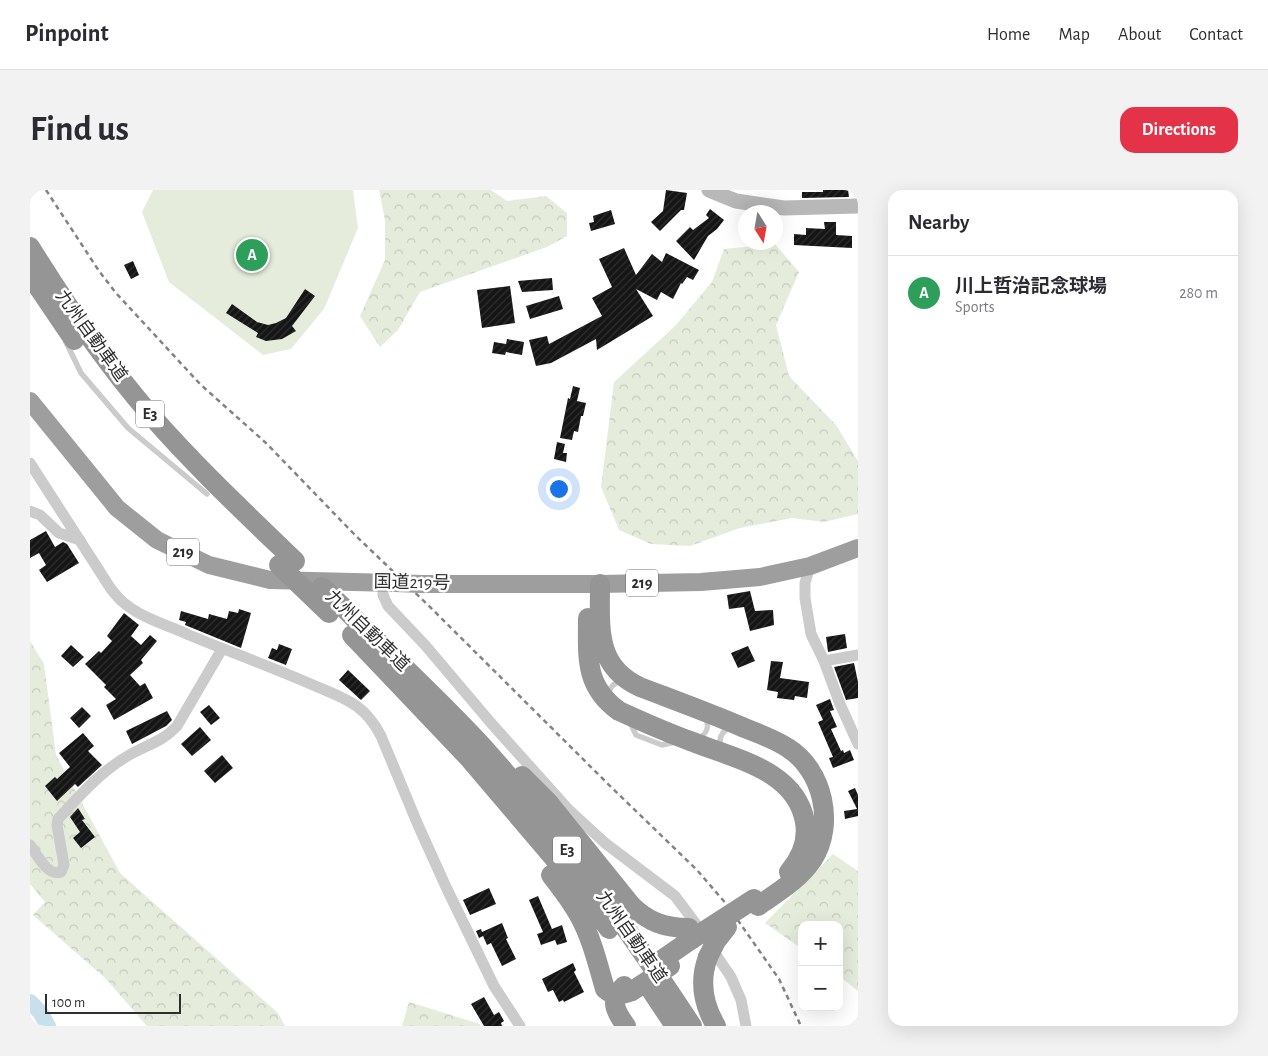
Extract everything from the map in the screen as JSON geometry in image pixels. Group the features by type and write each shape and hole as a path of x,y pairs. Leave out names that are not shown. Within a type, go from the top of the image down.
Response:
{"highway":[{"name":"九州自動車道","path":"30,247 68,332 117,396 161,446 212,490 336,611 468,757 582,892 633,961 674,1026"},
{"name":"九州自動車道","path":"30,274 49,292"},
{"name":"国道219号","path":"30,401 117,508 157,540 209,565 270,580 421,584 701,582 760,577 810,566 858,548"},
{"path":"468,757 510,820 568,896 581,918 591,941 605,988 610,994 625,990 723,924 796,880 813,859 822,837 824,810 817,783 802,759 789,748 773,740 630,682 614,667 603,647 594,584"},
{"path":"594,584 588,660 597,689 619,710 686,740 762,769 783,782 798,800 804,813 805,834 800,855 793,867 783,878 756,903"},
{"name":"九州自動車道","path":"336,611 390,654 425,686 484,748 595,885 645,955 692,1026"},
{"path":"425,686 488,743 548,802 641,915 696,943 704,968 703,994 706,1007 716,1026"},
{"path":"625,990 615,1006 618,1016 626,1026"}],"main road":[{"path":"709,190 736,201 784,208 858,206"}],"street":[{"path":"30,463 111,589 124,603 141,614 222,650 275,668 348,700 361,708 374,722 382,736 418,826 494,986 520,1026"},
{"path":"30,511 40,515 59,533 80,540"},
{"path":"810,566 805,583 806,614 811,634 824,661 840,704 858,741"},
{"path":"389,583 383,595 388,606 425,645 491,723 568,809 606,843 676,896 696,922 731,977 741,1000 746,1026"},
{"path":"30,846 53,873 61,872 64,865 57,825 58,819 87,787 130,754 167,737 177,726 222,650"},
{"path":"824,661 858,655"}],"lane":[{"path":"49,292 127,375"},
{"path":"177,434 212,490"},
{"path":"619,710 609,690 620,681 630,682"},
{"path":"686,740 706,734 707,722 700,710"},
{"path":"729,756 721,748 719,738 726,730 739,726"}],"green space":[{"path":"153,190 353,190 358,228 324,309 291,349 263,355 169,282 142,212"},
{"path":"379,190 491,190 507,201 546,196 567,213 567,236 547,247 420,292 398,330 380,347 360,316 385,260 385,220"},
{"path":"738,248 738,250 780,250 799,272 776,325 789,376 836,425 858,461 858,514 824,522 792,518 740,528 690,546 651,544 619,530 601,487 614,382 675,326 712,282 724,249"},
{"path":"30,641 44,664 56,755 120,873 278,1013 285,1026 147,1026 105,978 33,915 45,902 30,884"},
{"path":"833,854 858,871 858,991 843,979 843,921 798,921 798,946 765,923"},
{"path":"409,1002 480,1024 480,1026 402,1026"}],"building":[{"path":"666,190 687,193 684,210 681,210 660,231 651,222 663,211"},
{"path":"823,190 848,190 849,197 802,198 802,192 823,192"},
{"path":"710,209 724,220 708,236 694,260 676,241 690,227 693,230 709,218 706,215"},
{"path":"611,210 615,224 591,231 589,223 594,222 593,216"},
{"path":"824,222 836,222 836,235 852,236 852,248 794,245 794,234 806,235 806,228 825,229"},
{"path":"624,248 636,275 652,254 662,262 666,253 699,270 693,280 687,277 681,283 673,299 661,292 657,300 636,289 653,316 597,350 596,339 551,363 536,366 529,340 547,336 549,344 602,316 592,298 612,287 599,259"},
{"path":"133,261 139,275 131,279 124,265"},
{"path":"552,278 553,290 522,292 518,281"},
{"path":"510,286 515,323 482,328 477,290"},
{"path":"305,289 315,296 292,326 296,331 282,339 266,341 256,337 258,333 226,313 232,304 257,322 268,325 276,323 286,318"},
{"path":"559,296 563,309 530,319 526,306"},
{"path":"507,339 524,342 522,355 506,352 505,355 492,353 494,342 506,344"},
{"path":"573,386 580,388 577,401 586,403 578,432 574,431 572,440 560,438 568,398 570,399"},
{"path":"557,442 565,444 563,453 567,453 566,462 554,459"},
{"path":"46,531 55,547 63,542 67,544 79,563 47,582 39,570 46,565 39,553 30,558 30,540"},
{"path":"750,591 755,611 773,610 774,625 750,631 744,607 729,609 727,595"},
{"path":"239,609 251,613 241,648 185,625 186,622 179,620 181,611 208,619 209,614 227,619 229,611 238,613"},
{"path":"124,613 139,625 131,636 141,645 150,635 157,641 141,660 143,663 130,675 140,686 145,683 153,698 114,720 106,705 116,699 104,687 106,685 85,664 99,651 101,653 112,641 107,636"},
{"path":"845,634 847,648 828,652 826,637"},
{"path":"279,644 292,649 286,665 268,658 272,648 277,650"},
{"path":"71,645 84,657 73,667 61,656"},
{"path":"748,646 755,661 738,668 731,653"},
{"path":"771,661 783,662 780,678 809,682 807,698 795,696 794,700 777,698 778,692 767,690"},
{"path":"854,663 858,682 858,698 846,700 834,667"},
{"path":"348,670 370,691 361,700 339,680"},
{"path":"830,699 834,710 830,711 837,727 831,729 841,751 843,750 844,753 850,750 854,760 833,768 829,758 833,757 818,722 823,720 816,705"},
{"path":"209,705 220,718 211,725 200,712"},
{"path":"82,707 91,716 79,728 70,718"},
{"path":"167,711 172,720 166,726 132,744 126,731"},
{"path":"200,727 211,740 192,756 181,744"},
{"path":"83,733 94,746 88,751 102,765 78,787 75,784 57,801 45,786 55,777 57,779 70,767 59,753"},
{"path":"222,755 233,768 215,783 204,771"},
{"path":"855,788 858,795 858,816 845,819 844,811 857,809 848,791"},
{"path":"78,808 85,819 82,820 95,837 81,848 73,838 80,832 70,817"},
{"path":"489,888 496,904 470,915 463,900"},
{"path":"538,896 552,929 562,925 567,942 557,945 555,940 541,945 537,934 543,932 529,900"},
{"path":"502,923 508,938 506,939 516,959 502,966 491,943 487,945 483,936 479,938 476,931 481,929 482,932"},
{"path":"573,963 576,970 574,972 584,992 564,1002 563,1000 559,1002 553,990 548,992 542,979"},
{"path":"484,997 494,1015 499,1012 504,1021 501,1023 502,1026 484,1026 471,1004"}],"waterway":[{"path":"30,1002 40,1012 48,1026"}],"railway":[{"path":"46,190 99,271 116,293 200,384 266,443 354,534 697,870 728,906 779,979 801,1026"}],"place":[{"name":"川上哲治記念球場","path":"252,255"}]}
